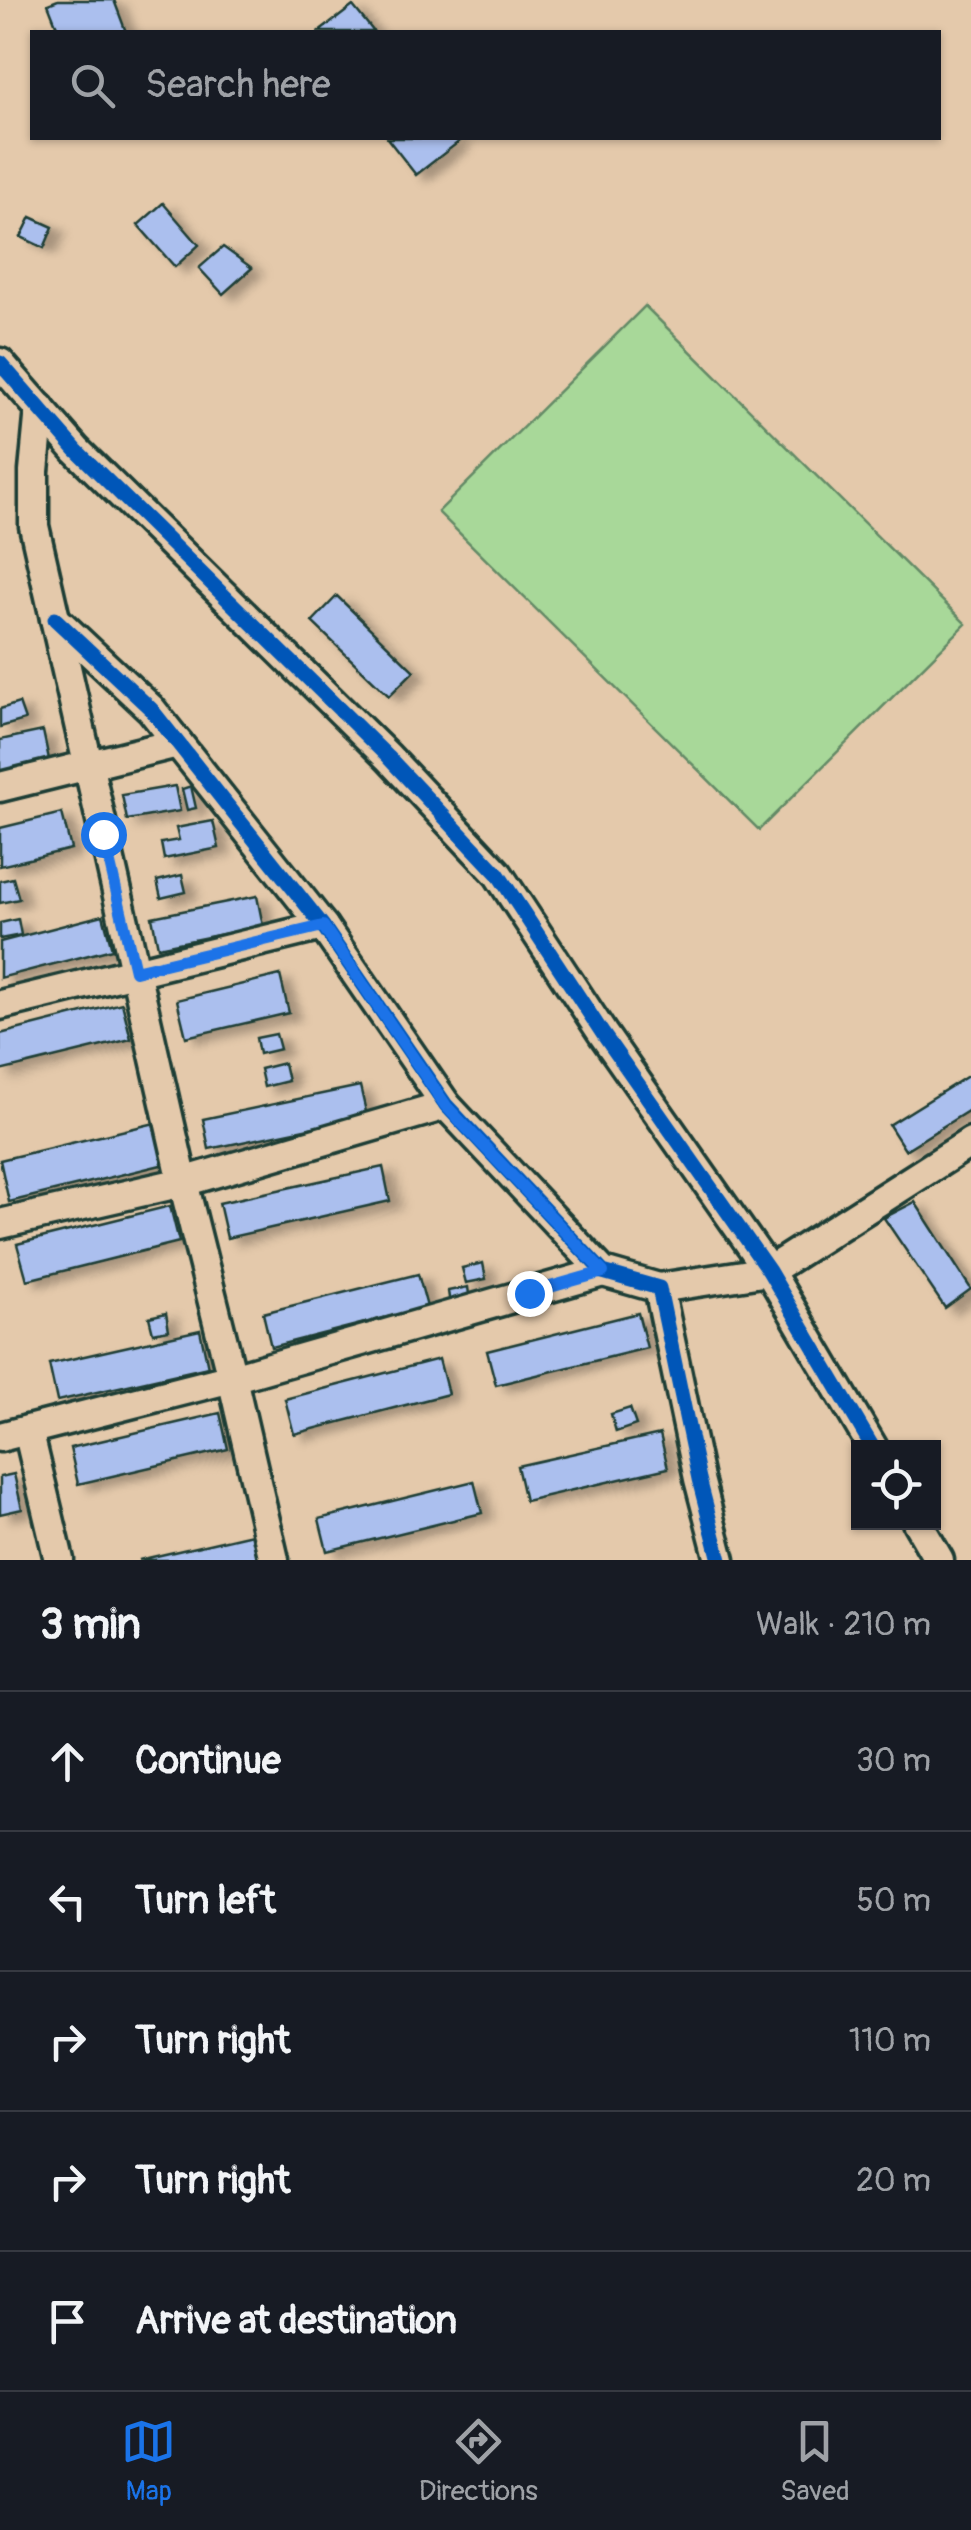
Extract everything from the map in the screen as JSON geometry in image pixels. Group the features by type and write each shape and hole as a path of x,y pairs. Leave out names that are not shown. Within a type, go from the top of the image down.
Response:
{"street":[{"path":"0,362 76,450 388,757 498,874 602,1034 768,1271 868,1440"},
{"path":"40,408 34,526 182,1182 274,1560"},
{"path":"55,619 151,709 323,926 446,1106 603,1272 659,1288 768,1271 971,1142"},
{"path":"0,787 178,744"},
{"path":"0,1006 323,926"},
{"path":"0,1224 182,1182 446,1106"},
{"path":"0,1437 232,1378 603,1272"},
{"path":"659,1288 720,1560"},
{"path":"28,1430 59,1560"},
{"path":"922,1530 939,1560"}],"green space":[{"path":"645,306 966,624 759,830 438,512"}],"building":[{"path":"58,0 114,0 125,30 58,30 48,4"},
{"path":"353,6 372,30 322,30"},
{"path":"389,140 460,141 416,175"},
{"path":"163,203 199,245 175,267 138,225"},
{"path":"31,217 53,227 44,248 21,237"},
{"path":"223,247 252,268 223,294 199,268"},
{"path":"337,596 414,671 389,696 312,622"},
{"path":"19,703 25,720 0,727 0,709"},
{"path":"43,731 50,764 0,775 0,740"},
{"path":"175,786 180,811 127,820 122,795"},
{"path":"191,786 196,808 187,810 182,789"},
{"path":"62,813 71,849 0,866 0,828"},
{"path":"213,821 219,848 164,859 161,843 179,840 176,828"},
{"path":"182,875 186,892 161,898 157,881"},
{"path":"13,878 19,899 0,903 0,881"},
{"path":"257,896 263,926 158,947 152,917"},
{"path":"103,915 112,949 0,978 0,942"},
{"path":"18,919 21,935 0,939 0,923"},
{"path":"280,975 289,1013 186,1037 177,1000"},
{"path":"122,1003 131,1039 0,1071 0,1034"},
{"path":"276,1034 280,1049 259,1054 256,1038"},
{"path":"284,1063 288,1081 264,1087 260,1069"},
{"path":"971,1074 971,1109 905,1150 889,1125"},
{"path":"360,1086 367,1116 209,1149 203,1119"},
{"path":"155,1123 165,1164 9,1202 0,1160"},
{"path":"383,1167 390,1201 227,1238 219,1203"},
{"path":"915,1202 971,1289 945,1308 884,1218"},
{"path":"170,1206 179,1242 27,1280 17,1244"},
{"path":"483,1263 486,1279 466,1283 462,1268"},
{"path":"418,1274 427,1307 271,1347 263,1313"},
{"path":"468,1287 470,1301 450,1305 448,1291"},
{"path":"166,1313 169,1330 153,1333 149,1317"},
{"path":"638,1313 647,1348 496,1385 487,1351"},
{"path":"200,1330 208,1367 57,1401 49,1364"},
{"path":"439,1359 448,1394 294,1434 285,1399"},
{"path":"630,1408 636,1425 616,1432 611,1414"},
{"path":"220,1413 228,1449 78,1484 70,1448"},
{"path":"660,1434 668,1468 525,1501 517,1466"},
{"path":"14,1474 22,1509 0,1514 0,1477"},
{"path":"474,1481 482,1513 327,1551 319,1519"},
{"path":"252,1534 258,1560 139,1560"}],"cycle path":[{"path":"0,363 76,450 388,757 498,874 603,1034 769,1271 868,1440"},
{"path":"55,619 151,709 323,926 446,1105 603,1272 659,1288 720,1560"}],"route":[{"path":"103,834 135,971 323,926 446,1106 603,1272 529,1293"}]}
